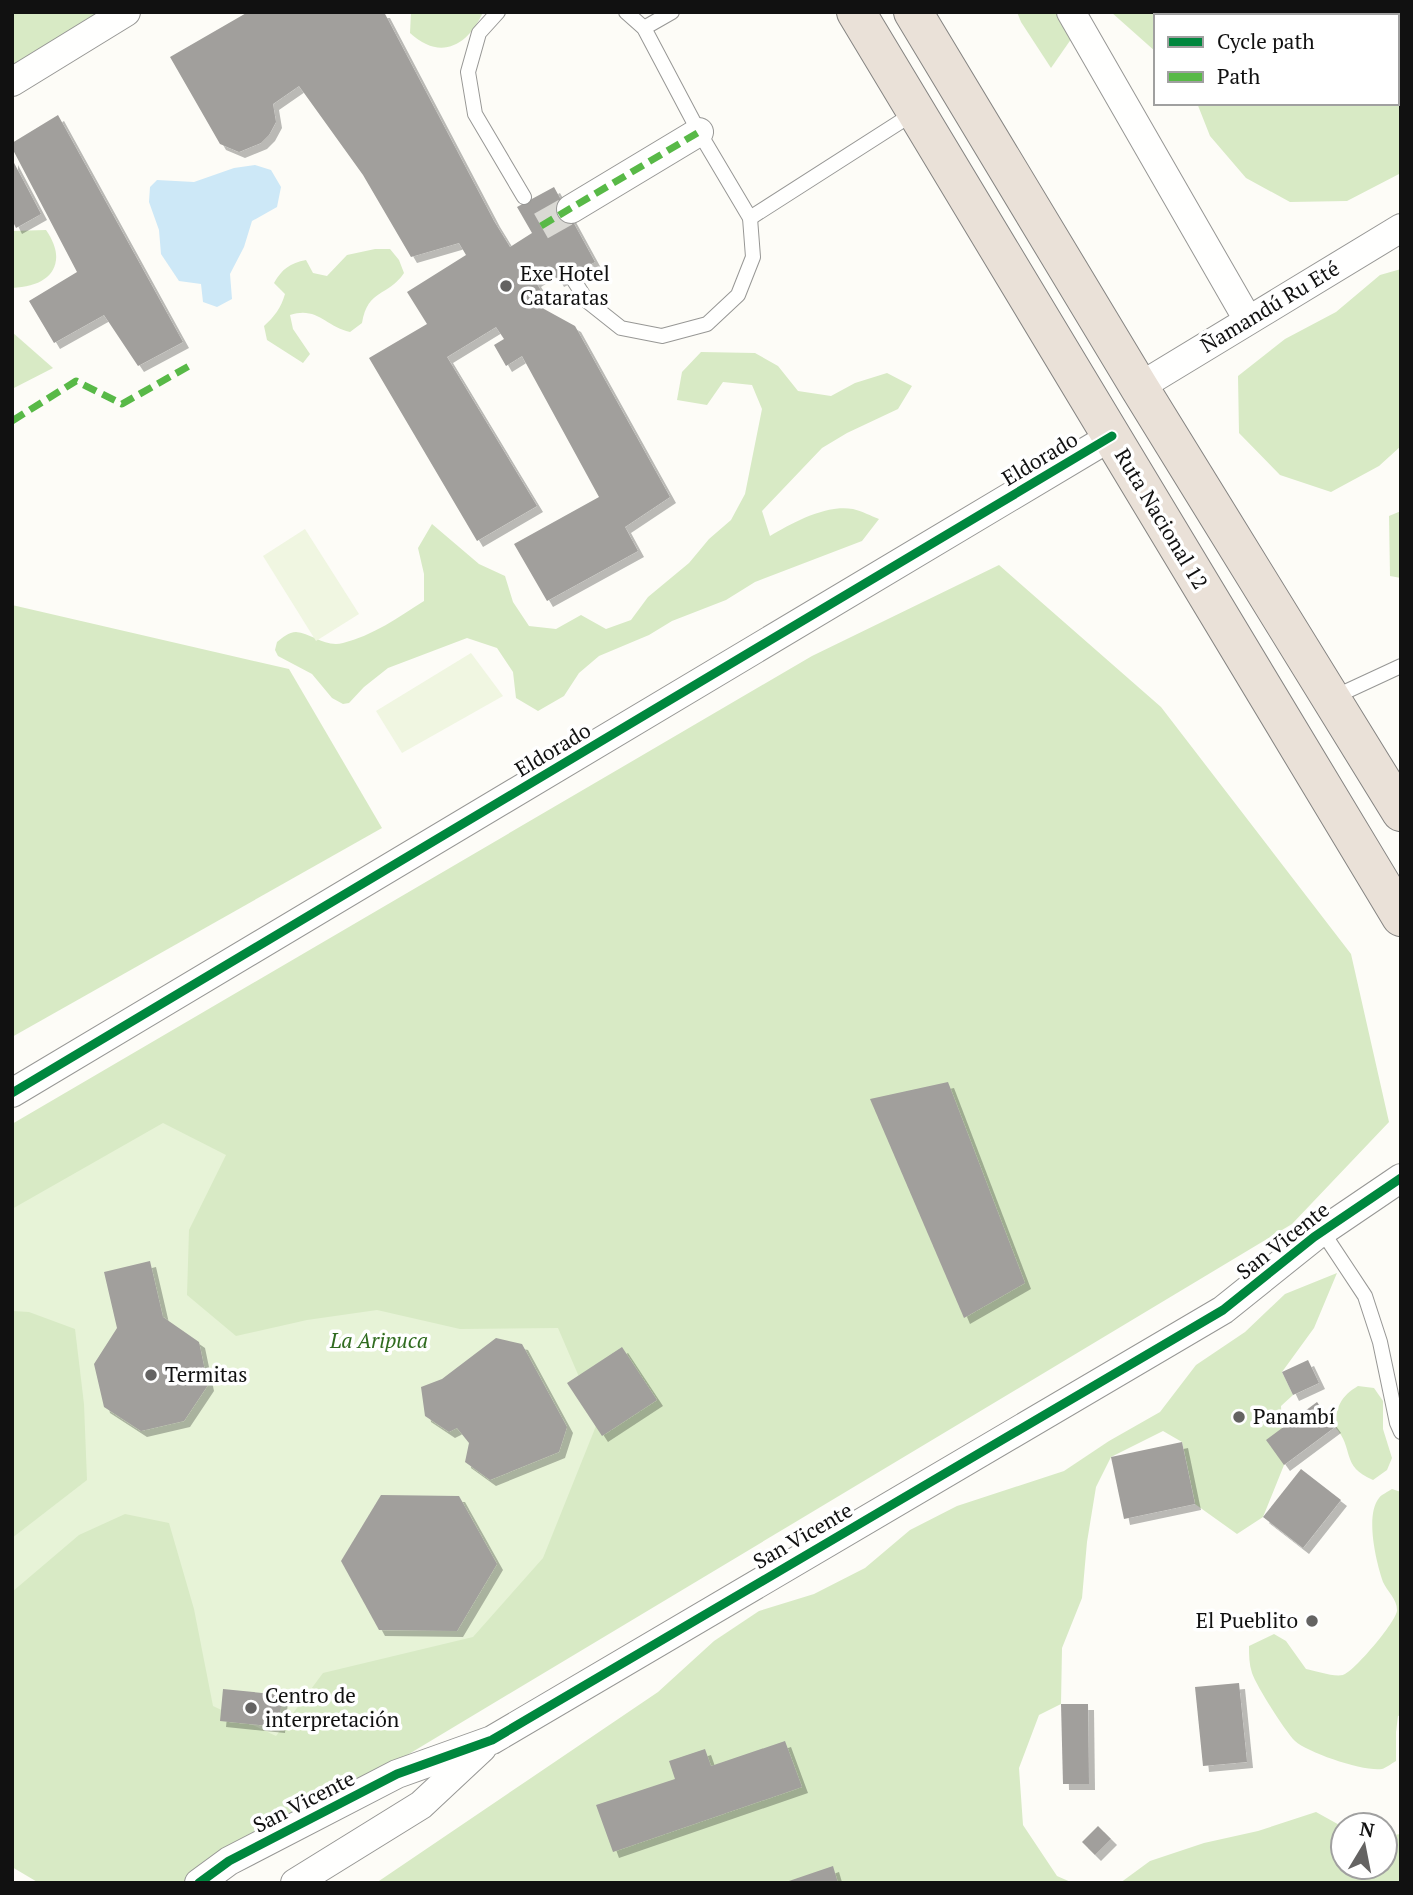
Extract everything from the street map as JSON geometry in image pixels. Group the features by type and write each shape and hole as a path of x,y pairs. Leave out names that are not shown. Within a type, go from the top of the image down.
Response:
{"highway":[{"name":"Ruta Nacional 12","path":"856,12 1401,917"},
{"path":"913,12 1139,387 1401,812"}],"street":[{"path":"12,82 126,12"},
{"path":"1071,12 1248,320"},
{"path":"571,209 699,132"},
{"name":"Ñamandú Ru Eté","path":"1139,387 1401,228"},
{"name":"Eldorado","path":"12,1093 1112,436"},
{"name":"San Vicente","path":"199,1883 229,1861 397,1774 492,1740 1223,1310 1322,1231 1401,1178"},
{"name":"San Vicente","path":"295,1883 421,1805 492,1740"}],"lane":[{"path":"498,12 479,33 468,72 475,114 524,197"},
{"path":"573,279 587,302 621,328 662,336 707,324 738,295 753,257 750,218 699,132 644,28 626,12"},
{"path":"644,28 672,12"},
{"path":"750,218 915,113"},
{"path":"1330,699 1401,666"},
{"path":"1322,1231 1365,1296 1380,1342 1401,1432"}],"green space":[{"path":"12,12 106,12 32,67 12,65"},
{"path":"411,12 483,12 469,34 452,46 442,48 421,42 410,33"},
{"path":"1017,12 1074,12 1083,22 1051,68"},
{"path":"1111,12 1382,14 1154,14 1154,50"},
{"path":"1399,36 1401,38 1401,173 1347,201 1290,202 1246,178 1210,136 1198,105 1399,105"},
{"path":"46,230 56,253 56,263 52,271 37,283 12,288 12,231"},
{"path":"390,249 399,260 404,273 392,286 374,298 362,323 350,332 307,313 290,315 293,329 310,354 303,363 267,340 264,326 277,312 285,294 274,283 283,270 306,260 313,273 327,276 347,255"},
{"path":"1401,269 1401,446 1379,466 1331,492 1280,475 1239,433 1238,376 1285,339 1336,312 1380,275"},
{"path":"12,332 53,368 12,389"},
{"path":"701,352 755,353 778,366 798,391 831,396 855,383 887,373 912,386 898,409 822,448 762,511 770,536 799,520 821,512 843,508 856,510 879,519 862,541 755,582 726,600 672,621 649,635 599,656 579,673 564,696 538,711 516,698 513,672 497,648 467,638 388,668 349,703 343,704 332,698 312,674 278,656 275,650 277,642 291,633 302,633 331,644 343,643 375,631 424,601 424,574 418,548 432,524 479,564 505,576 513,602 529,626 556,629 581,615 606,629 631,620 648,597 689,563 709,539 731,520 745,494 762,409 752,385 723,382 707,405 677,400 682,372"},
{"path":"1401,511 1401,578 1390,576 1389,516"},
{"path":"305,529 359,614 316,641 263,556"},
{"path":"999,565 1161,707 1351,954 1389,1122 1292,1224 194,1883 39,1883 12,1867 12,1592 79,1535 125,1514 169,1523 194,1609 213,1706 276,1736 323,1673 473,1637 543,1558 598,1421 558,1328 460,1329 377,1310 307,1320 236,1336 187,1295 189,1230 226,1155 163,1123 12,1209 12,1124 812,656"},
{"path":"12,605 289,669 382,828 12,1037"},
{"path":"471,653 503,696 402,753 376,711"},
{"name":"La Aripuca","path":"623,779 993,1387 167,1883 12,1836 12,1146"},
{"path":"1337,1273 1314,1328 1282,1372 1293,1395 1281,1406 1284,1465 1263,1517 1237,1534 1195,1504 1182,1442 1163,1431 1111,1457 1096,1487 1082,1598 1062,1648 1061,1704 1039,1715 1019,1768 1023,1825 1057,1876 1073,1883 376,1883 658,1692 714,1641 759,1611 814,1594 865,1568 910,1530 957,1506 1064,1471 1160,1412 1196,1365 1245,1332 1285,1294"},
{"path":"12,1311 29,1312 75,1329 84,1404 87,1480 12,1538"},
{"path":"1358,1386 1374,1388 1383,1401 1383,1429 1392,1458 1387,1470 1373,1480 1356,1469 1335,1427 1340,1403"},
{"path":"1392,1489 1401,1492 1401,1715 1398,1716 1396,1732 1396,1761 1384,1768 1374,1769 1350,1765 1324,1756 1295,1741 1278,1719 1255,1680 1250,1666 1249,1646 1274,1634 1286,1641 1306,1669 1334,1675 1348,1672 1365,1656 1390,1624 1397,1610 1380,1573 1372,1527 1375,1506 1380,1497"},
{"path":"1316,1812 1329,1819 1329,1881 1399,1881 1401,1834 1401,1883 1120,1883 1150,1861 1204,1843 1258,1831"}],"water":[{"path":"255,165 271,170 281,187 277,207 252,221 244,247 230,274 232,299 217,307 203,302 201,284 179,281 161,254 159,230 149,202 150,187 157,180 194,182 234,168"}],"building":[{"path":"248,12 384,12 510,247 532,233 517,207 554,187 595,262 558,281 552,270 535,281 545,297 535,304 575,326 670,497 625,527 638,551 547,601 514,544 599,497 522,356 506,366 494,345 504,339 496,327 447,357 537,506 477,541 369,358 427,324 407,292 466,255 459,243 411,257 363,175 299,86 273,104 276,122 261,143 239,152 220,144 170,57"},
{"path":"58,115 183,342 138,366 104,315 54,343 29,301 77,272 12,148 12,143"},
{"path":"12,159 41,214 16,228 12,220"},
{"path":"948,1082 1025,1283 964,1318 870,1099"},
{"name":"Termitas","path":"150,1261 163,1317 199,1342 208,1385 184,1421 141,1431 104,1407 94,1364 117,1328 104,1272"},
{"path":"496,1338 522,1344 567,1427 559,1452 490,1480 465,1462 469,1443 457,1428 449,1432 425,1416 421,1387 442,1379"},
{"path":"622,1347 657,1400 602,1436 567,1383"},
{"path":"1308,1360 1319,1383 1293,1395 1282,1372"},
{"path":"1317,1402 1335,1427 1284,1465 1266,1440"},
{"path":"1182,1442 1195,1504 1124,1519 1111,1457"},
{"path":"1301,1469 1341,1500 1303,1548 1263,1517"},
{"path":"381,1495 459,1496 497,1564 457,1631 379,1630 341,1561"},
{"path":"1239,1683 1247,1762 1203,1766 1195,1687"},
{"name":"Centro de interpretación","path":"223,1689 282,1695 279,1727 220,1721"},
{"path":"1061,1704 1088,1704 1089,1784 1063,1784"},
{"path":"785,1741 802,1787 613,1852 596,1805 675,1779 669,1761 705,1749 711,1766"},
{"path":"1098,1826 1111,1839 1095,1855 1082,1842"},
{"path":"833,1866 838,1883 786,1883 786,1882"}],"tunnel":[{"path":"541,226 571,209"}],"marked path":[{"path":"541,226 699,132"},
{"path":"12,421 76,381 122,404 189,366"}],"cycle path":[{"path":"12,1093 1112,436"},
{"path":"199,1883 229,1861 397,1774 492,1740 1223,1310 1314,1237 1401,1178"}],"place":[{"name":"Exe Hotel Cataratas","path":"506,286"},
{"name":"Termitas","path":"151,1375"},
{"name":"Panambí","path":"1239,1417"},
{"name":"El Pueblito","path":"1312,1621"},
{"name":"Centro de interpretación","path":"251,1708"}]}
